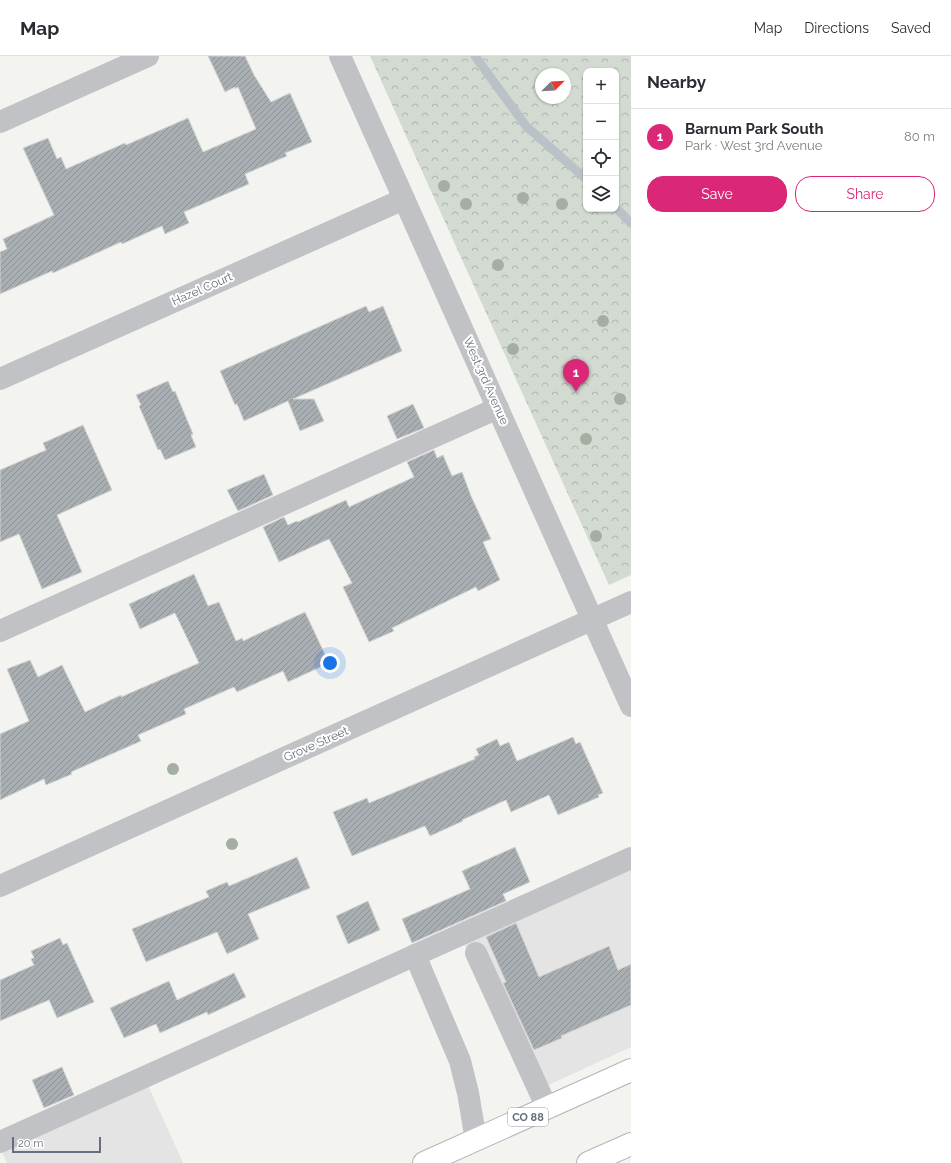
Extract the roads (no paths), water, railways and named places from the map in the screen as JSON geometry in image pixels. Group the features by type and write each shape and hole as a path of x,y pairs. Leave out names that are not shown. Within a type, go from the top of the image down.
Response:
{"main road":[{"name":"CO 88","path":"424,1163 631,1070"},
{"path":"588,1163 631,1144"}],"street":[{"path":"0,122 148,56"},
{"name":"West 3rd Avenue","path":"340,56 631,706"},
{"name":"Hazel Court","path":"0,379 404,200"},
{"path":"0,631 498,408"},
{"name":"Grove Street","path":"0,886 631,602"},
{"path":"0,1142 631,858"},
{"path":"476,953 547,1108"},
{"path":"415,955 460,1061 468,1093 476,1140"}],"waterway":[{"path":"475,56 526,126 583,176"},
{"path":"619,211 631,223"}],"place":[{"name":"Barnum Park South","path":"576,392"}]}
